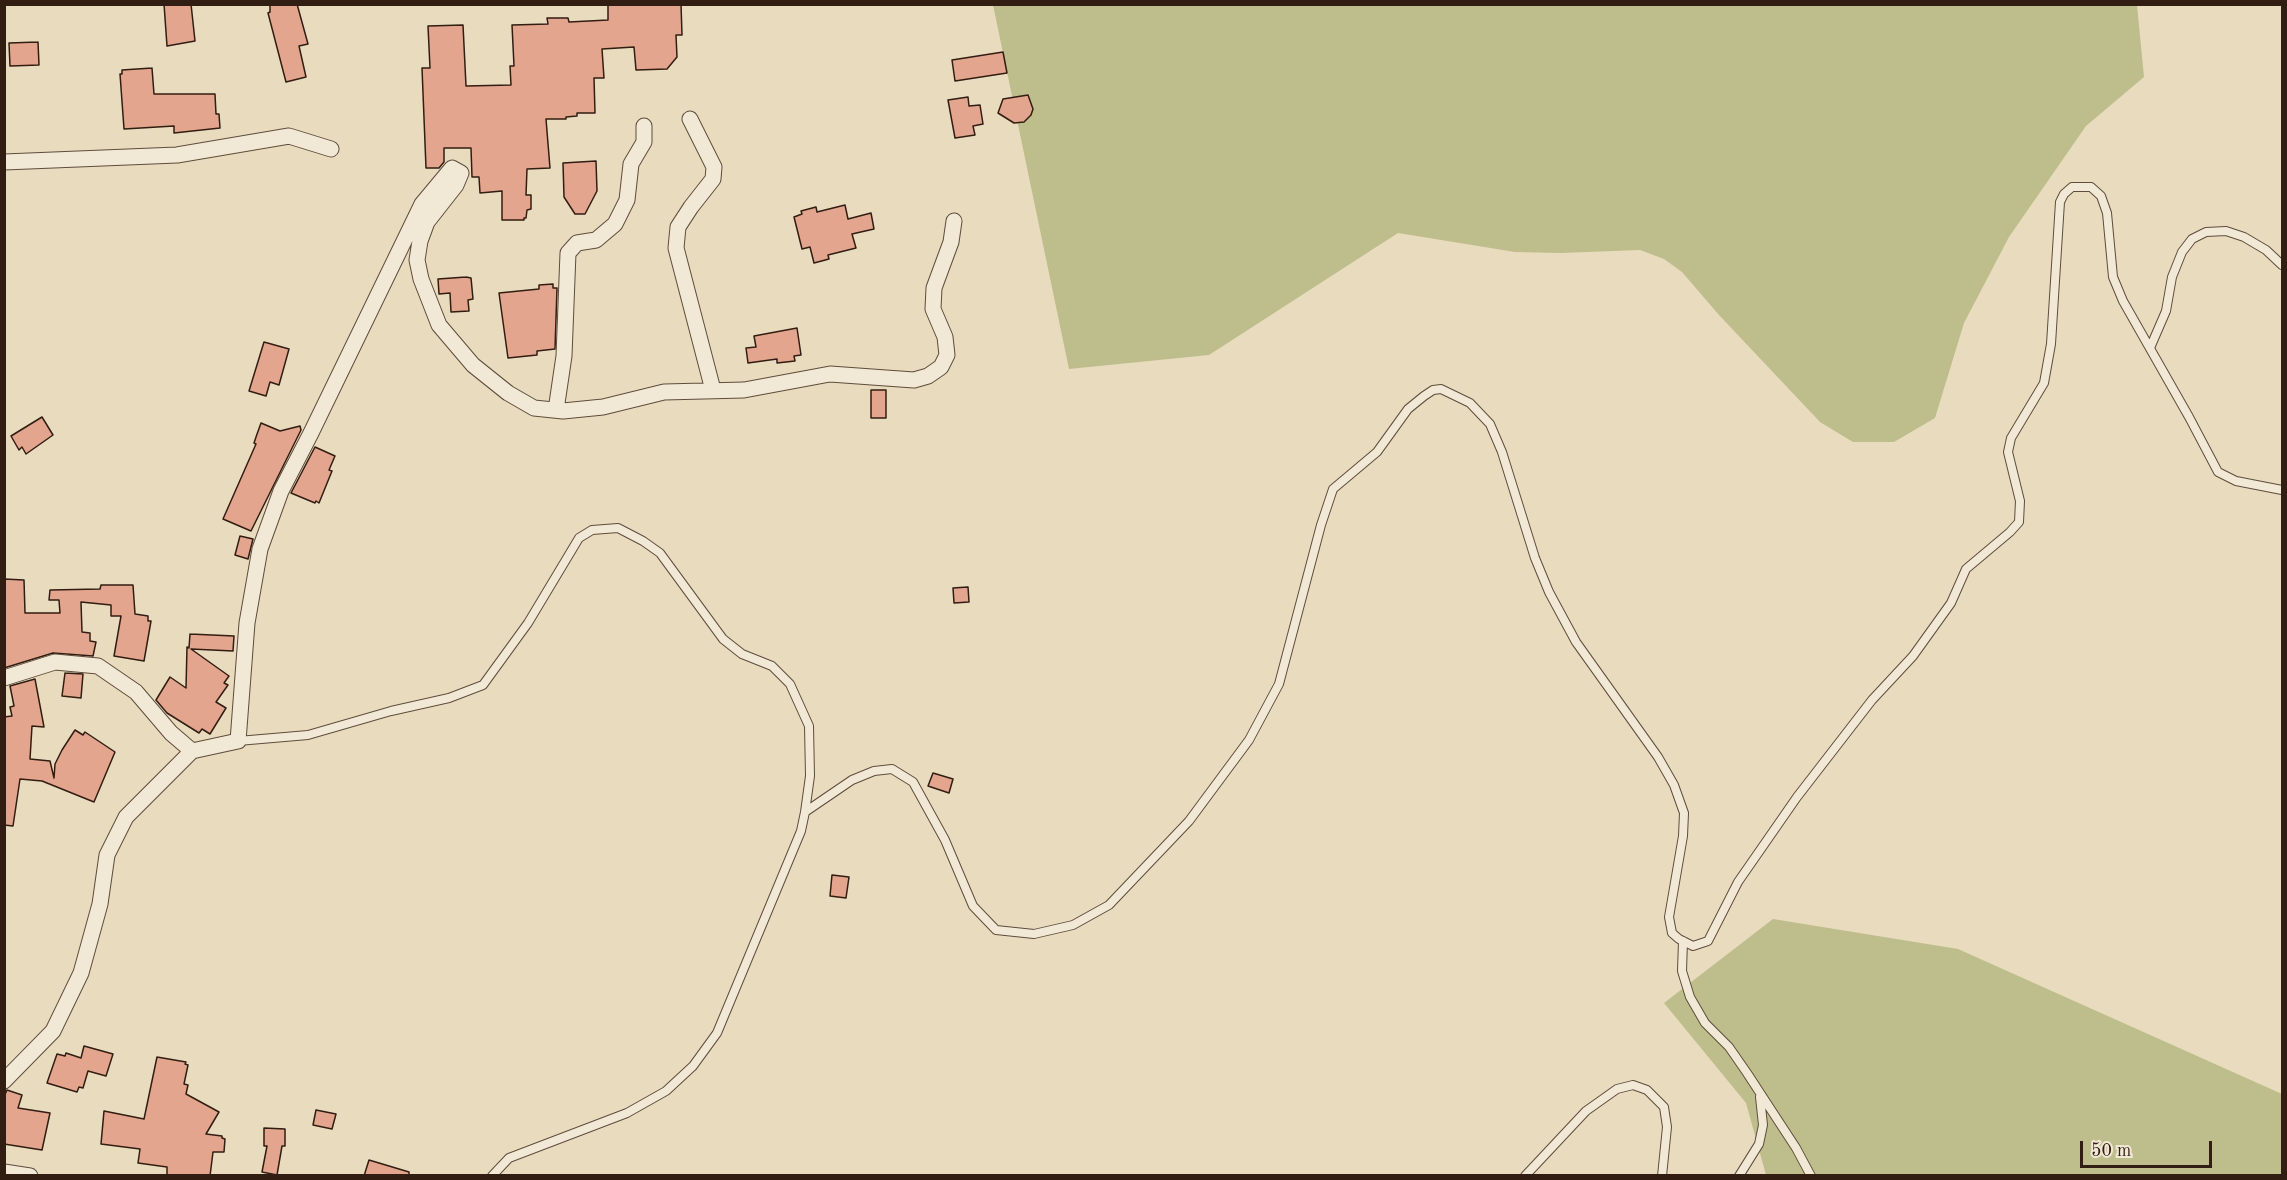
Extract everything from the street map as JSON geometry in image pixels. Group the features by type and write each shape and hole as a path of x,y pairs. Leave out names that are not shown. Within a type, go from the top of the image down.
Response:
{"street":[{"path":"690,119 714,167 713,179 678,227 676,248 713,390"},
{"path":"556,410 564,356 568,253 577,243 596,240 615,224 627,200 631,164 644,142 644,126"},
{"path":"4,162 177,155 289,136 331,149"},
{"path":"4,1081 53,1031 81,974 100,904 107,855 126,817 192,751 238,741 247,623 260,549 281,491 422,204 453,168 461,173 456,185 428,222 420,241 417,260 421,279 439,326 473,365 508,393 534,408 556,410 603,407 663,392 744,390 830,374 914,380 928,376 941,367 947,355 945,338 933,309 934,288 951,242 954,221"},
{"path":"4,678 55,662 98,666 136,692 171,733 192,751"},
{"path":"4,1172 30,1176"}],"lane":[{"path":"805,812 852,780 874,771 892,769 913,782 945,840 973,906 996,930 1034,934 1044,932 1073,925 1109,905 1190,821 1249,740 1279,684 1321,525 1333,489 1377,452 1408,409 1433,390 1442,389 1470,403 1490,424 1502,452 1535,558 1549,592 1576,642 1658,757 1674,785 1684,813 1683,836 1670,917 1672,933 1693,946 1708,941 1738,882 1797,797 1867,707 1912,656 1951,603 1966,569 2019,522 2020,501 2008,452 2011,438 2044,383 2051,344 2060,202 2064,194 2072,187 2091,187 2101,196 2107,213 2113,277 2123,302 2218,472 2236,482 2283,490"},
{"path":"2150,348 2166,311 2172,277 2182,252 2192,239 2206,232 2226,231 2244,237 2266,250 2283,265"},
{"path":"238,741 308,735 391,711 449,698 483,685 528,623 579,538 592,530 618,528 660,553 723,639 742,654 772,666 790,684 809,726 810,776 805,812 801,831 717,1033 693,1066 666,1091 627,1113 509,1158 492,1176"},
{"path":"1683,941 1682,971 1690,997 1705,1023 1729,1047 1747,1073 1796,1148 1811,1176"},
{"path":"1525,1176 1586,1111 1617,1089 1633,1086 1647,1090 1664,1107 1667,1127 1662,1176"},
{"path":"1739,1176 1759,1144 1763,1125 1760,1095"}],"green space":[{"path":"993,5 2137,5 2144,77 2086,126 2009,237 1964,323 1935,418 1894,442 1853,442 1820,422 1719,315 1682,272 1664,259 1640,250 1515,252 1398,233 1209,355 1069,369"},
{"path":"1773,919 1958,949 2282,1094 2282,1175 1766,1175 1746,1103 1664,1003"}],"building":[{"path":"164,4 191,4 195,41 167,46"},
{"path":"270,4 297,4 308,44 299,46 306,77 286,82 268,13"},
{"path":"608,4 681,4 682,35 676,35 677,57 667,69 636,70 634,47 602,49 604,78 594,78 595,113 577,113 577,116 566,117 566,119 546,119 550,168 527,169 526,195 531,195 531,209 527,210 524,220 502,220 502,191 480,193 479,177 472,177 471,148 444,148 444,162 439,168 426,168 422,68 430,68 428,26 463,25 466,86 511,85 510,66 514,66 512,25 548,24 547,18 568,18 569,22 608,20"},
{"path":"38,42 39,65 10,66 9,43"},
{"path":"1003,52 1007,73 955,81 952,60"},
{"path":"152,68 154,94 215,94 216,114 219,114 220,128 174,133 174,126 124,129 120,74 122,70"},
{"path":"1028,95 1033,109 1024,122 1014,123 998,113 1003,99"},
{"path":"968,97 969,106 980,105 983,124 973,126 975,135 955,138 948,100"},
{"path":"596,161 597,191 585,214 575,214 564,197 563,163"},
{"path":"845,205 848,219 871,213 874,229 852,234 856,248 828,255 829,259 814,263 810,247 802,249 794,217 802,214 801,211 816,207 817,212"},
{"path":"471,278 473,299 468,300 469,311 451,312 450,293 439,294 438,279"},
{"path":"553,284 553,288 557,288 555,349 537,351 537,355 508,358 499,293 539,289 539,285"},
{"path":"797,328 801,355 794,356 795,361 777,363 777,359 748,363 746,348 756,347 754,336"},
{"path":"264,342 289,349 279,385 270,382 266,396 249,391"},
{"path":"871,390 886,390 886,418 871,418"},
{"path":"42,417 53,435 26,454 22,447 19,450 11,436"},
{"path":"261,423 280,431 300,426 301,430 251,531 223,519 256,444 254,443"},
{"path":"315,447 335,456 329,470 332,471 319,503 291,493"},
{"path":"240,536 253,539 248,559 235,555"},
{"path":"4,579 24,580 25,613 60,613 59,600 49,600 50,590 100,589 101,585 133,585 135,614 148,616 148,621 151,621 144,661 114,656 121,616 111,616 111,605 81,602 82,632 90,633 90,641 96,642 93,656 53,653 4,668"},
{"path":"968,587 969,602 954,603 953,588"},
{"path":"190,634 234,636 233,651 191,649 229,676 224,683 228,685 216,702 226,708 210,734 202,729 199,733 167,713 156,700 170,677 186,688 187,647 189,648"},
{"path":"65,673 83,674 81,698 62,696"},
{"path":"35,679 44,727 32,726 30,759 50,761 54,778 55,764 75,730 83,735 85,732 115,752 94,802 42,781 20,779 13,826 4,825 4,717 12,716 10,707 14,706 10,686"},
{"path":"933,773 953,779 949,793 928,786"},
{"path":"832,875 849,877 846,898 830,896"},
{"path":"84,1046 113,1054 106,1076 88,1071 83,1088 79,1087 77,1092 47,1083 57,1054 65,1056 66,1053 81,1058"},
{"path":"157,1057 186,1062 185,1064 188,1065 184,1084 188,1085 186,1094 219,1112 206,1134 222,1136 225,1139 224,1152 213,1152 210,1176 167,1176 167,1167 138,1163 140,1149 101,1144 104,1111 144,1119"},
{"path":"7,1090 22,1095 18,1108 50,1113 42,1150 4,1144 4,1097"},
{"path":"316,1110 336,1114 332,1129 313,1125"},
{"path":"264,1128 285,1129 285,1146 282,1146 277,1175 262,1172 267,1146 264,1146"},
{"path":"369,1160 409,1172 409,1176 364,1176"}]}
